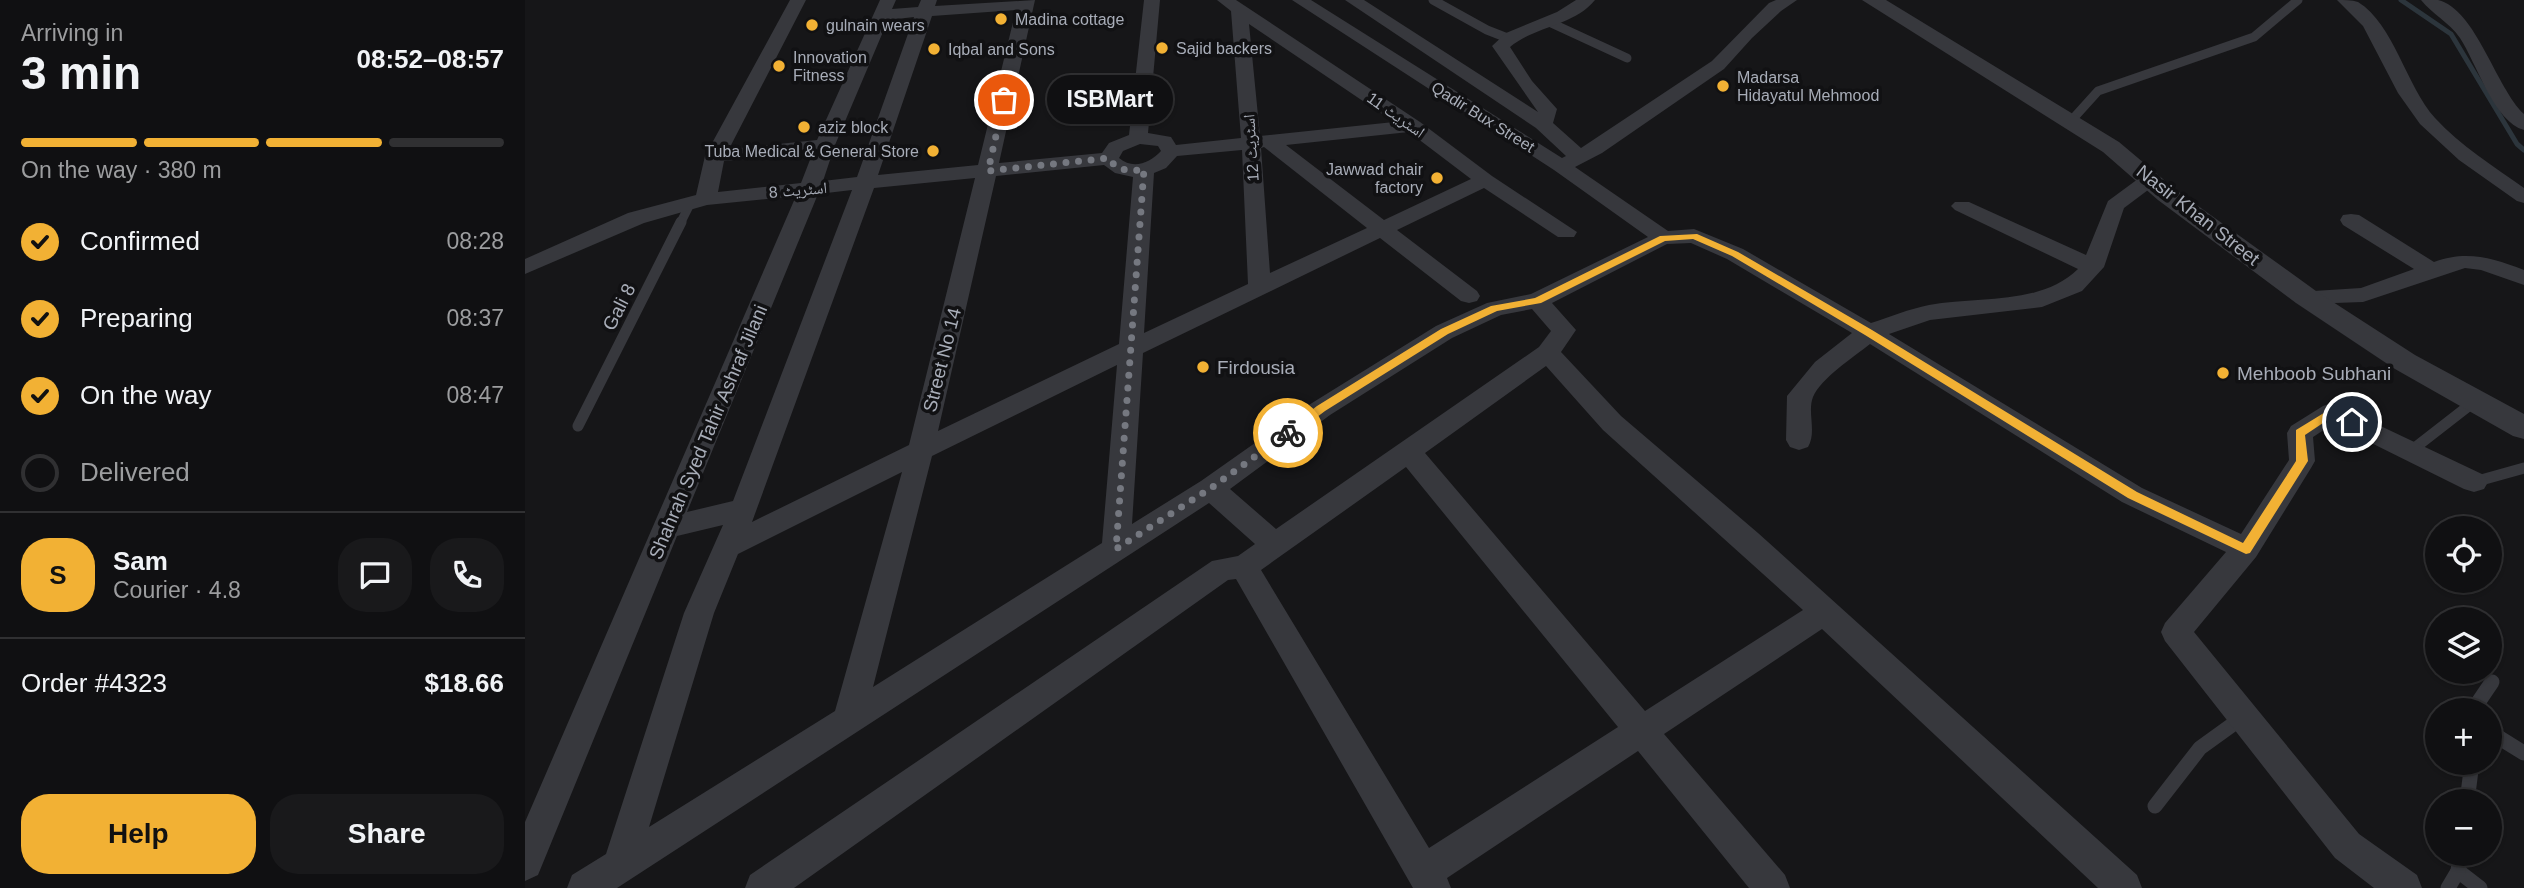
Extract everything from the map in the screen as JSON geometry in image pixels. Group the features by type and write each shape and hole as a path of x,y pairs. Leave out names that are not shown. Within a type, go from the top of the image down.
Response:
{"street":[{"path":"698,202 715,156 798,0"},
{"path":"1138,138 1152,0"},
{"name":"Qadir Bux Street","path":"1300,0 1561,166 1663,238"},
{"path":"1353,0 1543,124 1579,157"},
{"path":"1543,124 1548,109 1525,83 1501,46 1587,0"},
{"path":"1561,166 1595,149 1718,65 1746,34 1776,7 1789,0"},
{"name":"Nasir Khan Street","path":"1873,0 2112,147 2149,180 2306,297 2405,362 2524,428"},
{"path":"2345,0 2374,26 2407,94 2430,125 2524,197"},
{"path":"2429,0 2455,21 2490,77 2499,98 2524,124"},
{"path":"885,8 1027,2"},
{"name":"Street No 14","path":"849,718 921,449 1027,2"},
{"name":"اسٹریٹ 11","path":"1232,4 1413,126 1485,180 1566,232"},
{"name":"اسٹریٹ 12","path":"1232,4 1260,142 1260,288"},
{"path":"620,865 699,613 743,509 865,184 927,6"},
{"name":"Shahrah Syed Tahir Ashraf Jilani","path":"525,863 669,527 810,188 825,145 885,8"},
{"path":"1171,151 1413,126"},
{"path":"1138,138 1164,141 1171,151 1165,160 1144,169 1119,169 1112,165 1109,158 1116,147 1138,138"},
{"path":"1260,142 1382,229 1469,296"},
{"path":"715,156 825,145"},
{"name":"اسٹریٹ 8","path":"525,267 636,218 698,202 1109,158"},
{"path":"1116,549 1144,169"},
{"path":"727,547 1133,346 1485,180"},
{"path":"1799,440 1800,396 1824,368 1869,332 1928,313 2042,300 2074,286 2093,267 2115,205 2149,180"},
{"path":"1962,206 2093,267"},
{"path":"2351,220 2431,270"},
{"path":"585,888 1211,488 1321,409 1444,332 1495,308 1537,301 1663,238 1694,236 1735,254 1869,332 2132,495 2246,549"},
{"path":"2306,297 2363,295 2431,270 2465,261 2485,263 2524,278"},
{"path":"763,888 1221,569 1244,567 1548,353 1565,330 1537,301"},
{"path":"1548,353 1612,423 1748,541 2124,888"},
{"path":"2404,888 2347,846 2176,632 2246,549 2302,461 2300,433 2332,412 2475,481"},
{"path":"1409,452 1772,888"},
{"path":"1211,488 1275,545"},
{"path":"669,527 743,509"},
{"path":"1244,567 1429,880 1640,730 1825,611"}],"lane":[{"path":"1433,0 1487,30 1510,39"},
{"path":"2070,122 2098,91 2254,37 2298,0"},
{"path":"1549,22 1627,58"},
{"name":"Gali 8","path":"578,426 698,202"},
{"path":"2412,450 2476,401"},
{"path":"2475,481 2524,468"},
{"path":"2155,806 2200,748 2244,717"},
{"path":"2502,739 2524,753"},
{"path":"2448,888 2457,866"},
{"path":"2462,866 2480,888"}],"waterway":[{"path":"2401,0 2451,34 2517,144 2524,150"}],"way so far":[{"path":"1004,100 988,171 1109,158 1112,165 1119,169 1144,169 1116,549 1211,488 1288,433"}],"place":[{"name":"Madina cottage","path":"1001,19"},
{"name":"gulnain wears","path":"812,25"},
{"name":"Sajid backers","path":"1162,48"},
{"name":"Iqbal and Sons","path":"934,49"},
{"name":"Innovation Fitness","path":"779,66"},
{"name":"Madarsa Hidayatul Mehmood","path":"1723,86"},
{"name":"ISBMart","path":"1004,100"},
{"name":"aziz block","path":"804,127"},
{"name":"Tuba Medical & General Store","path":"933,151"},
{"name":"Jawwad chair factory","path":"1437,178"},
{"name":"Firdousia","path":"1203,367"},
{"name":"Mehboob Subhani","path":"2223,373"}],"route":[{"path":"1288,433 1321,409 1444,332 1495,308 1537,301 1663,238 1694,236 1735,254 1869,332 2132,495 2246,549 2302,461 2300,433 2332,412 2352,422"}]}
